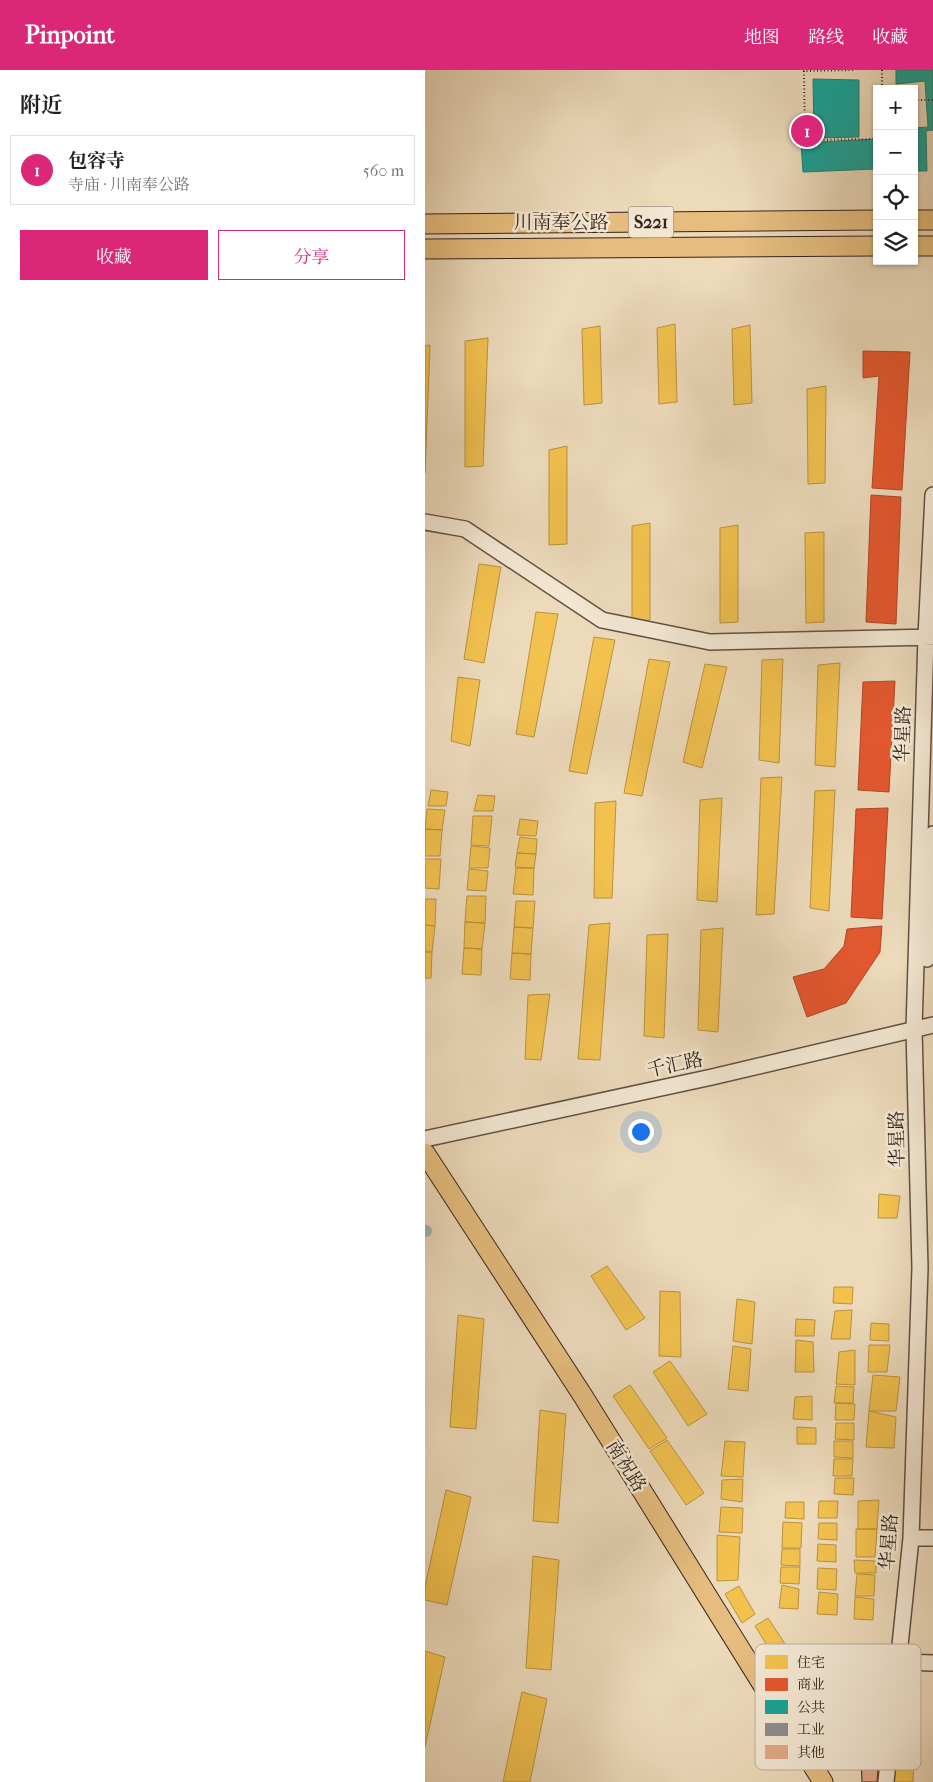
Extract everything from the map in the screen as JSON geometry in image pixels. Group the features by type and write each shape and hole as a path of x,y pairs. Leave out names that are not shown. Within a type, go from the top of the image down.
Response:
{"main road":[{"name":"川南奉公路","path":"425,224 873,220"},
{"path":"918,220 933,220"},
{"name":"川南奉公路","path":"425,249 873,246"},
{"path":"918,246 933,246"},
{"name":"南祝路","path":"425,1153 583,1396 755,1673"},
{"name":"南祝路","path":"816,1770 823,1782"}],"street":[{"name":"华星路","path":"900,1644 911,1538 920,1268 915,1029 930,637 933,495"},
{"path":"425,522 465,529 603,620 709,642 930,637"},
{"path":"915,1029 925,990 933,834"},
{"name":"千汇路","path":"425,1139 712,1077 933,1025"},
{"path":"911,1538 933,1538"}],"path":[{"path":"853,70 804,71 805,140 873,139"},
{"path":"882,70 882,85"},
{"path":"918,100 933,100"}],"building: 住宅":[{"path":"675,324 677,402 659,404 657,328"},
{"path":"750,325 752,403 734,405 732,329"},
{"path":"600,326 602,403 584,405 582,329"},
{"path":"488,338 483,466 465,467 465,341"},
{"path":"430,345 425,473 425,346"},
{"path":"826,386 825,483 808,484 807,389"},
{"path":"567,446 567,544 549,545 549,450"},
{"path":"650,523 650,620 632,621 632,526"},
{"path":"738,525 738,622 720,623 720,528"},
{"path":"824,532 824,622 806,623 805,533"},
{"path":"479,564 501,567 484,663 464,659"},
{"path":"536,612 558,614 534,737 516,734"},
{"path":"594,637 615,640 587,774 569,771"},
{"path":"649,659 670,662 642,796 624,793"},
{"path":"783,659 779,763 759,760 762,660"},
{"path":"840,663 835,767 815,765 818,665"},
{"path":"705,664 727,667 702,768 683,762"},
{"path":"458,677 480,680 470,746 451,741"},
{"path":"782,777 774,914 756,915 761,778"},
{"path":"431,790 448,792 446,806 428,806"},
{"path":"835,790 829,911 810,908 815,791"},
{"path":"478,795 495,796 493,811 474,811"},
{"path":"722,798 717,902 697,900 700,800"},
{"path":"616,801 612,898 594,898 595,803"},
{"path":"427,809 445,810 442,830 425,829"},
{"path":"473,816 492,816 489,846 471,845"},
{"path":"520,819 538,821 536,836 517,835"},
{"path":"425,829 442,830 440,856 425,856"},
{"path":"520,837 537,839 536,854 517,853"},
{"path":"471,846 490,848 488,868 469,868"},
{"path":"517,853 536,854 534,868 515,867"},
{"path":"425,859 441,859 439,889 425,888"},
{"path":"516,868 534,868 533,895 513,894"},
{"path":"469,869 488,871 486,891 467,890"},
{"path":"467,896 486,896 485,923 465,922"},
{"path":"425,899 436,899 435,926 425,925"},
{"path":"516,901 535,901 533,928 514,927"},
{"path":"465,922 485,923 482,949 464,948"},
{"path":"610,923 600,1060 578,1059 589,925"},
{"path":"425,925 435,926 432,952 425,952"},
{"path":"514,927 533,928 531,954 512,953"},
{"path":"723,928 718,1032 698,1030 701,930"},
{"path":"668,934 664,1038 644,1036 647,935"},
{"path":"464,948 482,949 481,975 462,974"},
{"path":"425,952 432,952 431,978 425,978"},
{"path":"512,953 531,954 530,980 510,979"},
{"path":"550,994 541,1060 525,1059 528,995"},
{"path":"879,1194 900,1196 897,1218 878,1218"},
{"path":"607,1266 645,1318 626,1330 591,1276"},
{"path":"834,1287 853,1287 852,1304 833,1303"},
{"path":"660,1291 680,1292 681,1357 659,1356"},
{"path":"737,1299 755,1302 752,1344 733,1341"},
{"path":"852,1310 850,1339 831,1339 835,1311"},
{"path":"458,1315 484,1319 476,1429 450,1427"},
{"path":"796,1319 815,1320 814,1336 795,1336"},
{"path":"871,1323 889,1324 889,1341 870,1340"},
{"path":"796,1340 813,1342 814,1372 795,1372"},
{"path":"869,1345 890,1345 887,1372 868,1372"},
{"path":"733,1346 751,1349 748,1391 728,1389"},
{"path":"855,1350 855,1385 836,1384 839,1352"},
{"path":"670,1361 707,1414 688,1426 653,1372"},
{"path":"873,1375 900,1377 896,1411 869,1411"},
{"path":"630,1385 667,1438 649,1449 613,1396"},
{"path":"836,1386 854,1387 853,1403 834,1403"},
{"path":"812,1396 812,1420 793,1419 795,1397"},
{"path":"836,1403 855,1404 854,1420 835,1420"},
{"path":"540,1410 566,1414 558,1523 533,1521"},
{"path":"869,1411 896,1417 894,1448 866,1447"},
{"path":"836,1423 854,1423 854,1440 835,1439"},
{"path":"797,1427 816,1428 816,1444 797,1444"},
{"path":"667,1440 704,1493 686,1505 650,1451"},
{"path":"725,1441 745,1442 743,1477 721,1476"},
{"path":"834,1441 853,1441 853,1458 834,1457"},
{"path":"834,1459 853,1459 852,1476 833,1476"},
{"path":"835,1478 854,1478 853,1495 834,1494"},
{"path":"743,1479 742,1502 721,1499 722,1480"},
{"path":"446,1490 471,1497 447,1605 425,1600 425,1587"},
{"path":"879,1500 877,1529 858,1529 858,1501"},
{"path":"819,1501 838,1501 837,1518 818,1518"},
{"path":"786,1502 804,1502 804,1519 785,1518"},
{"path":"721,1507 743,1508 742,1533 719,1532"},
{"path":"783,1522 802,1523 801,1548 782,1548"},
{"path":"819,1523 837,1523 837,1540 818,1539"},
{"path":"856,1529 877,1529 875,1557 856,1557"},
{"path":"717,1535 740,1537 738,1580 717,1581"},
{"path":"818,1544 836,1545 836,1562 817,1561"},
{"path":"782,1549 800,1549 800,1566 781,1565"},
{"path":"533,1556 559,1560 551,1670 526,1668"},
{"path":"854,1560 876,1561 876,1573 855,1573"},
{"path":"781,1567 800,1567 799,1584 780,1583"},
{"path":"818,1568 837,1569 836,1590 817,1589"},
{"path":"857,1574 875,1575 874,1596 855,1596"},
{"path":"782,1585 799,1589 798,1609 779,1608"},
{"path":"739,1586 755,1614 742,1623 725,1594"},
{"path":"819,1592 838,1594 837,1615 817,1614"},
{"path":"855,1597 874,1599 873,1620 854,1619"},
{"path":"768,1618 785,1644 766,1644 755,1626"},
{"path":"425,1651 445,1657 425,1747"},
{"path":"522,1692 547,1699 530,1782 503,1782"},
{"path":"892,1770 913,1770 913,1782 892,1782"}],"building: 商业":[{"path":"863,351 910,352 902,490 872,488 879,376 863,378"},
{"path":"871,495 901,497 896,624 866,622"},
{"path":"895,681 889,792 858,790 863,682"},
{"path":"888,808 882,919 851,917 856,809"},
{"path":"882,926 880,952 846,1003 807,1017 793,977 824,969 844,946 847,929"}],"building: 公共":[{"path":"896,70 933,70 933,130 926,131 927,171 918,171 918,128 928,127 925,81 896,84"},
{"path":"813,79 859,80 859,137 814,138"},
{"path":"873,139 873,169 803,172 801,143"}],"building: 其他":[{"path":"862,1770 878,1770 877,1782 862,1782"}],"place":[{"name":"包容寺","path":"807,131"}]}
